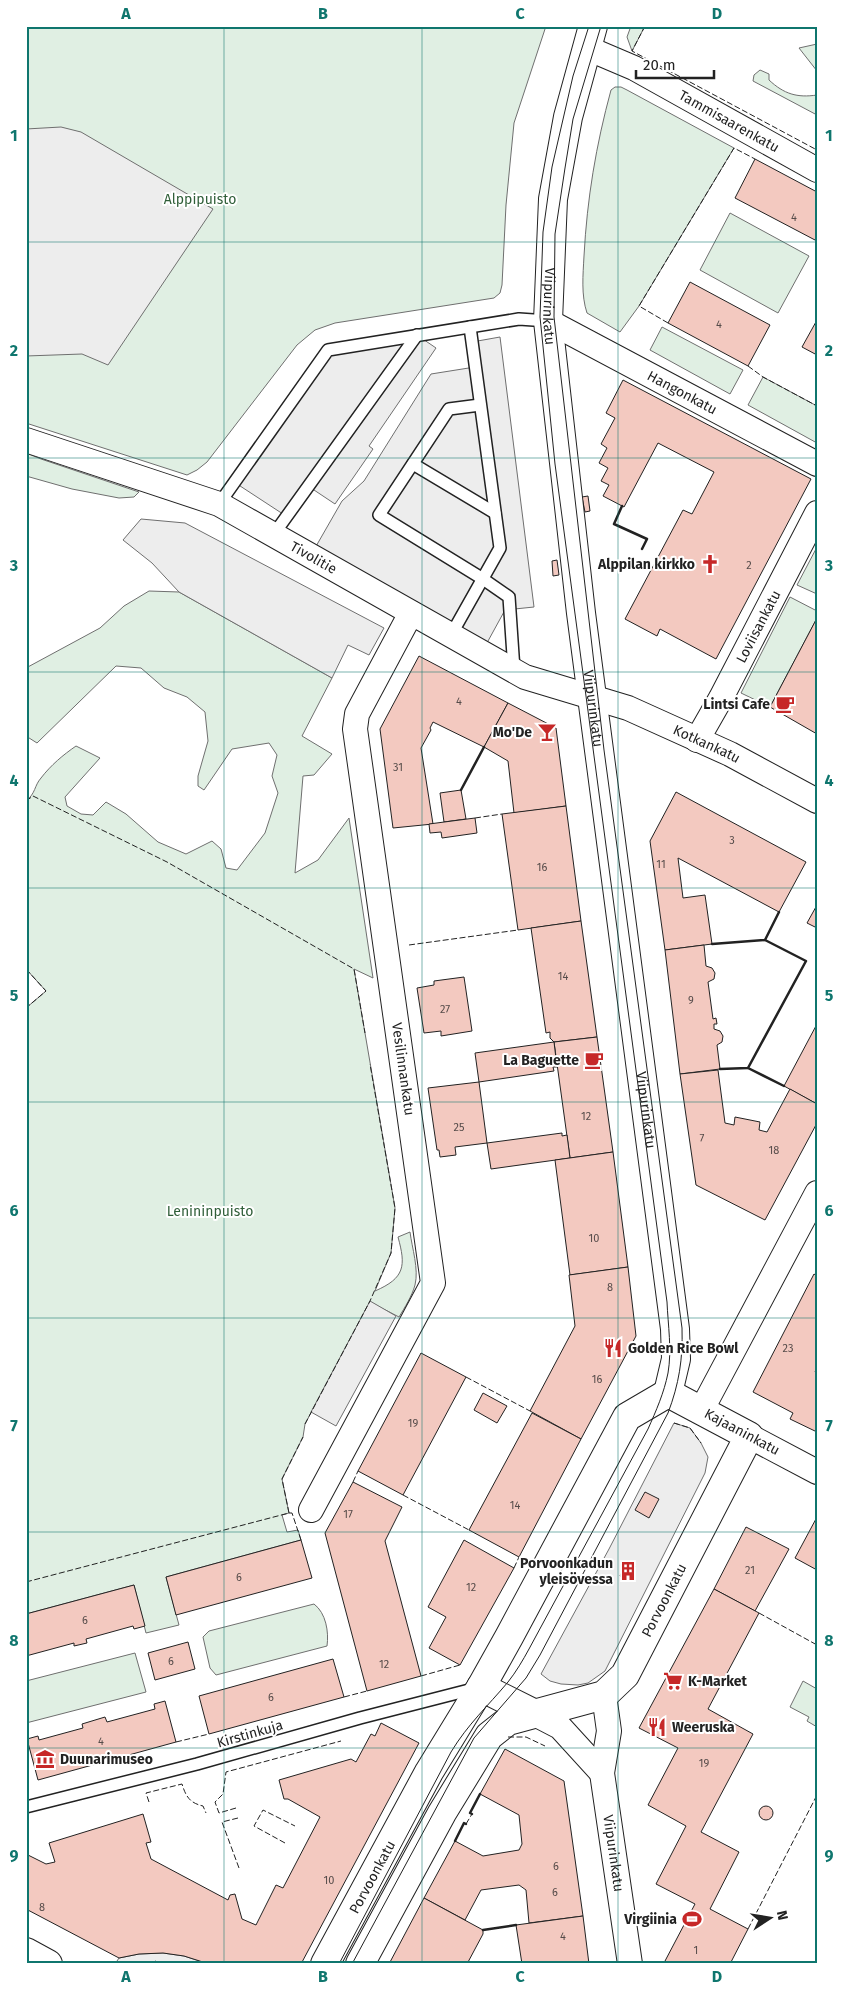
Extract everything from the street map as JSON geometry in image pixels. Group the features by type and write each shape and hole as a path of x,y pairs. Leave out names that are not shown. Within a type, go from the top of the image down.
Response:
{"street":[{"name":"Tammisaarenkatu","path":"590,37 634,68 689,90 817,170"},
{"name":"Viipurinkatu","path":"590,37 568,118 553,199 548,321 591,696 675,1329 676,1359 668,1393"},
{"name":"Hangonkatu","path":"548,321 817,464"},
{"name":"Tivolitie","path":"26,440 219,504 525,677 591,696"},
{"name":"Loviisankatu","path":"697,740 721,698 817,513"},
{"name":"Vesilinnankatu","path":"311,1510 433,1283 356,729 357,714 410,613"},
{"name":"Kotkankatu","path":"591,696 628,708 730,754 817,801"},
{"path":"701,1411 817,1193"},
{"name":"Kajaaninkatu","path":"668,1393 817,1472"},
{"name":"Porvoonkatu","path":"325,1964 430,1772 481,1687 627,1417 668,1393"},
{"name":"Porvoonkatu","path":"360,1964 442,1813 489,1736 508,1721 604,1695 625,1675 749,1436"},
{"path":"481,1687 560,1727 602,1773"},
{"name":"Viipurinkatu","path":"604,1695 609,1731 602,1773 630,1964"},
{"path":"26,1952 48,1964"}],"lane":[{"path":"219,504 328,350 519,319 548,321"},
{"path":"451,635 500,548 470,327"},
{"path":"274,534 417,335"},
{"path":"480,405 450,409 379,515 509,597 514,671"},
{"path":"413,464 496,513"},
{"name":"Kirstinkuja","path":"26,1807 197,1764 360,1718 481,1687"}],"green space":[{"name":"Alppipuisto","path":"26,26 546,26 514,123 500,293 494,298 335,323 315,330 297,345 207,462 187,475 26,423"},
{"path":"631,26 645,26 632,51 627,37"},
{"path":"817,44 817,71 799,48"},
{"path":"760,70 769,74 769,80 786,92 803,96 817,95 817,115 753,81 754,75"},
{"path":"615,87 627,90 734,148 639,306 620,332 587,313 583,285 585,235 593,172 611,90"},
{"path":"730,213 809,256 778,313 700,270"},
{"path":"662,327 743,370 730,394 650,350"},
{"path":"763,377 817,406 817,443 748,405"},
{"path":"26,453 139,492 134,497 119,498 72,489 26,476"},
{"path":"817,547 817,594 797,585"},
{"name":"Lenininpuisto","path":"149,591 179,592 332,678 302,736 332,754 314,775 303,776 295,873 318,860 349,818 373,978 354,969 395,1208 391,1253 375,1291 398,1276 401,1270 402,1256 398,1237 410,1232 415,1258 416,1279 414,1289 399,1317 370,1302 305,1424 303,1437 282,1479 289,1513 282,1515 287,1532 298,1530 301,1540 166,1577 179,1625 146,1633 134,1585 26,1614 26,1008 46,991 26,969 26,801 49,769 76,746 100,758 65,797 67,806 81,814 93,815 106,802 126,814 158,842 186,854 212,841 221,849 226,868 237,870 265,833 278,793 272,776 277,755 269,743 232,749 204,790 198,786 198,776 208,741 205,712 187,697 164,688 141,668 116,666 37,743 26,736 26,668 100,628 124,606"},
{"path":"790,597 817,611 817,618 770,707 741,693"},
{"path":"314,1604 321,1612 326,1623 327,1646 216,1675 210,1668 203,1637 209,1631"},
{"path":"135,1653 146,1692 26,1723 26,1681"},
{"path":"803,1681 817,1689 817,1727 807,1721 809,1717 790,1707"}],"shaded area":[{"path":"61,127 81,132 213,209 108,365 82,354 26,356 26,129"},
{"path":"417,335 436,348 369,446 373,449 335,504 308,486 286,516 234,482 328,350"},
{"path":"500,337 534,607 505,610 482,652 311,555 342,501 364,481 431,374 475,367 472,342"},
{"path":"141,519 185,523 384,628 369,655 348,645 332,678 179,592 152,563 123,540"},
{"path":"370,1301 396,1316 336,1426 311,1412"},
{"path":"674,1423 690,1428 701,1443 708,1457 705,1473 605,1671 588,1683 578,1685 550,1681 541,1674 609,1549"},
{"path":"163,1953 184,1956 209,1964 115,1964 119,1958 139,1954"}],"building":[{"path":"755,159 817,192 817,236 815,240 735,198"},
{"path":"690,282 770,325 748,366 668,323"},
{"path":"817,320 817,355 802,347"},
{"name":"Alppilan kirkko","path":"623,380 811,479 716,659 660,629 657,636 625,619 683,510 692,514 714,472 658,443 624,507 603,496 609,485 601,481 608,468 599,463 607,448 601,444 615,418 606,413"},
{"path":"588,496 590,511 585,512 582,497"},
{"path":"557,560 559,575 553,576 552,561"},
{"path":"817,618 817,734 770,707"},
{"path":"419,656 508,703 484,747 433,722 431,730 421,748 433,824 393,828 380,729"},
{"path":"508,703 556,728 566,806 514,813 508,761 484,747"},
{"path":"461,790 466,819 444,822 440,793"},
{"path":"676,792 806,862 779,912 678,858 683,898 705,895 712,944 665,950 650,841"},
{"path":"566,806 581,921 518,930 502,814"},
{"path":"475,818 477,833 442,838 441,832 430,833 429,824"},
{"path":"817,905 817,928 807,923"},
{"path":"581,921 597,1037 554,1042 550,1038 550,1032 546,1033 531,928"},
{"path":"704,945 706,966 712,968 715,973 714,979 708,982 713,1019 716,1018 717,1024 714,1024 714,1029 720,1031 723,1036 722,1042 717,1045 720,1069 680,1074 665,950"},
{"path":"464,977 472,1031 441,1036 441,1031 424,1033 417,988 434,985 434,981"},
{"path":"817,1024 817,1104 784,1086"},
{"path":"597,1037 613,1152 570,1158 554,1042"},
{"path":"554,1042 557,1067 553,1067 554,1071 479,1082 475,1053"},
{"path":"718,1070 725,1123 734,1125 735,1117 760,1122 759,1130 767,1132 790,1089 817,1104 817,1123 765,1220 696,1185 680,1074"},
{"path":"479,1082 487,1143 455,1147 456,1155 440,1157 439,1150 437,1150 428,1088"},
{"path":"562,1133 562,1136 567,1135 570,1158 491,1169 487,1143"},
{"path":"613,1152 628,1267 570,1275 555,1160"},
{"path":"628,1267 636,1336 581,1439 530,1411 575,1326 569,1275"},
{"path":"814,1274 817,1276 817,1368 815,1372 817,1373 817,1432 790,1419 793,1413 753,1392"},
{"path":"421,1353 466,1377 403,1495 358,1471"},
{"path":"483,1393 507,1406 497,1423 474,1410"},
{"path":"532,1413 581,1439 519,1557 469,1530"},
{"path":"353,1482 402,1507 385,1541 421,1676 367,1691 325,1533"},
{"path":"645,1492 659,1499 649,1518 635,1510"},
{"path":"817,1517 817,1570 795,1558"},
{"path":"746,1527 789,1549 755,1611 714,1589"},
{"path":"301,1540 312,1578 176,1615 166,1577"},
{"path":"464,1540 514,1568 460,1665 429,1648 446,1617 428,1607"},
{"name":"Porvoonkadun yleisövessa","path":"627,1562 635,1566 629,1580 620,1576"},
{"path":"134,1585 145,1626 134,1629 133,1626 86,1639 87,1643 74,1646 74,1643 26,1656 26,1614"},
{"path":"714,1589 759,1613 708,1709 753,1734 701,1832 739,1852 710,1909 748,1929 730,1964 670,1964 665,1961 695,1904 656,1884 686,1826 648,1805 678,1748 639,1728"},
{"path":"188,1642 195,1669 155,1680 148,1653"},
{"path":"333,1659 344,1697 209,1734 199,1696"},
{"path":"165,1701 176,1742 38,1780 27,1739 38,1736 39,1740 83,1728 82,1724 105,1717 107,1722 155,1709 154,1704"},
{"path":"381,1723 419,1743 301,1964 209,1964 184,1956 163,1953 139,1954 119,1958 26,1909 26,1854 46,1864 55,1862 49,1843 143,1814 151,1842 146,1843 151,1859 228,1900 230,1895 235,1894 242,1919 256,1925 276,1885 283,1888 320,1817 288,1799 284,1799 279,1780 351,1759 356,1762 371,1734 375,1736"},
{"path":"505,1749 564,1781 583,1916 529,1923 526,1890 519,1885 481,1890 465,1920 424,1898 455,1841 483,1856 519,1850 522,1844 519,1815 480,1794"},
{"path":"766,1806 771,1808 773,1813 771,1818 766,1820 761,1818 759,1813 761,1808"},
{"path":"424,1898 483,1930 483,1934 467,1964 389,1964"},
{"path":"583,1916 589,1964 522,1964 516,1925"}],"tram line":[{"path":"339,1964 457,1742 511,1678 529,1649 648,1429 662,1395 669,1364 670,1346 667,1302 555,464 540,317 543,232 552,167 573,76 589,26"},
{"path":"352,1964 474,1738 526,1678 540,1655 668,1413 678,1382 681,1361 682,1328 604,750 554,317 555,234 565,168 573,119 601,26"}],"fence":[{"path":"645,26 632,51 817,150"},
{"path":"668,323 639,306 734,148 755,159"},
{"path":"748,366 763,377 817,406"},
{"path":"26,801 33,796 167,862 354,969 365,1033"},
{"path":"475,818 502,814"},
{"path":"409,945 518,930"},
{"path":"26,969 46,991 26,1008"},
{"path":"305,1424 370,1301 391,1253 395,1208 370,1064"},
{"path":"466,1377 530,1411"},
{"path":"674,1423 690,1428 701,1443"},
{"path":"26,1582 289,1513 282,1479 303,1437"},
{"path":"353,1482 358,1471"},
{"path":"403,1495 469,1530"},
{"path":"289,1513 292,1513 301,1540"},
{"path":"514,1568 519,1557"},
{"path":"759,1613 817,1645"},
{"path":"421,1676 460,1665"},
{"path":"344,1697 367,1691"},
{"path":"176,1742 209,1734"},
{"path":"508,1737 526,1737 545,1746"},
{"path":"236,1808 219,1813 215,1802 223,1794 226,1772 341,1741"},
{"path":"149,1802 146,1793 182,1784 189,1799 203,1806 206,1813"},
{"path":"748,1929 817,1795"},
{"path":"285,1843 254,1826 263,1810 295,1826"},
{"path":"466,1824 472,1814"},
{"path":"238,1818 222,1822 239,1868"},
{"path":"155,1961 162,1964"}],"wall":[{"path":"622,506 614,524 647,539 642,549"},
{"path":"461,790 484,747"},
{"path":"712,944 765,940 779,912"},
{"path":"720,1069 748,1068 806,961 765,940"},
{"path":"748,1068 784,1086"},
{"path":"472,1814 470,1813 480,1794"},
{"path":"455,1841 464,1823 466,1824"},
{"path":"483,1930 516,1925"}],"place":[{"name":"Alppilan kirkko","path":"710,564"},
{"name":"Lintsi Cafe","path":"785,704"},
{"name":"Mo'De","path":"547,732"},
{"name":"La Baguette","path":"594,1060"},
{"name":"Golden Rice Bowl","path":"613,1348"},
{"name":"Porvoonkadun yleisövessa","path":"628,1571"},
{"name":"K-Market","path":"673,1681"},
{"name":"Weeruska","path":"657,1727"},
{"name":"Duunarimuseo","path":"45,1759"},
{"name":"Virgiinia","path":"692,1919"}]}
